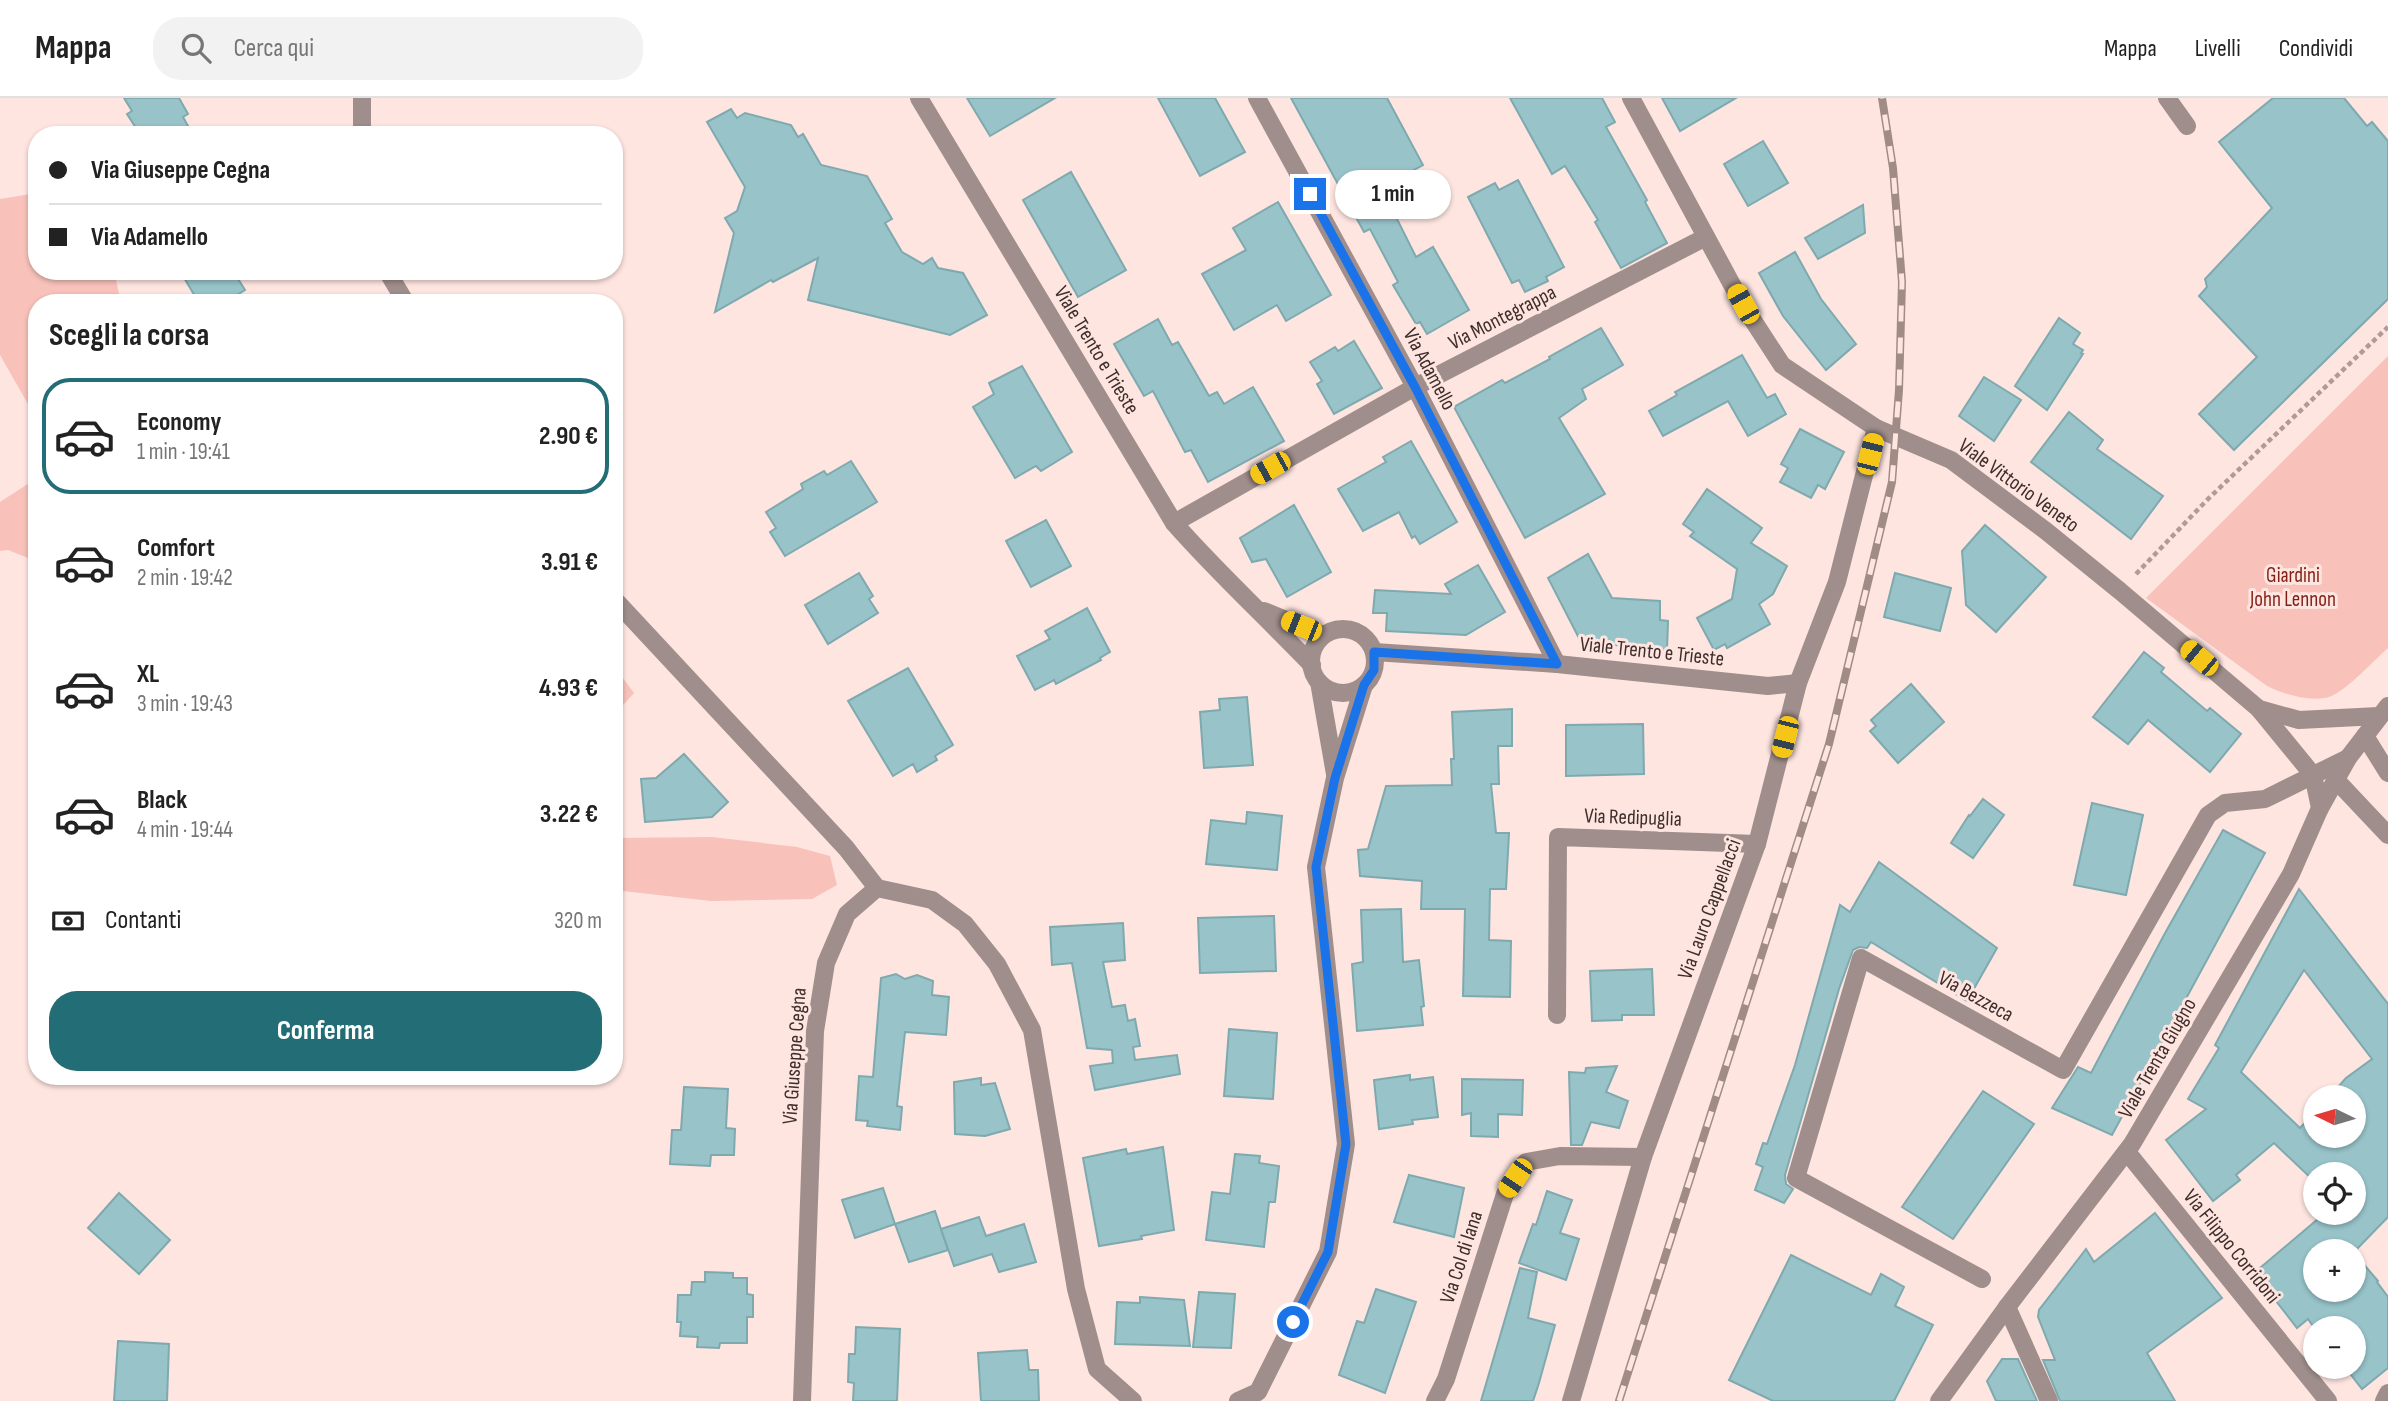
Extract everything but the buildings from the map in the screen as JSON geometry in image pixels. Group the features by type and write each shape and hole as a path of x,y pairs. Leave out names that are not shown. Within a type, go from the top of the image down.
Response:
{"street":[{"path":"362,98 362,126"},
{"name":"Viale Trento e Trieste","path":"919,98 1174,523 1212,567 1258,609 1311,665"},
{"name":"Via Adamello","path":"1257,98 1415,387 1557,664"},
{"name":"Viale Vittorio Veneto","path":"1631,98 1743,304 1782,365 1876,428 1951,460 2120,591 2259,709 2313,775 2320,808"},
{"path":"2168,98 2187,126"},
{"name":"Via Montegrappa","path":"1174,523 1415,387 1706,237"},
{"name":"Via Lauro Cappellacci","path":"1571,1401 1643,1157 1757,844 1798,683 1837,582 1876,428"},
{"path":"623,608 846,848 877,888 932,900 965,923 997,964 1032,1030 1076,1289 1097,1369 1133,1401"},
{"name":"Viale Trento e Trieste","path":"1258,609 1323,635"},
{"path":"1238,1401 1258,1392 1328,1252 1346,1144 1316,867 1335,778 1364,685 1374,670 1374,652 1362,634 1343,628 1323,635 1316,643 1311,665 1319,682 1335,778"},
{"name":"Viale Trento e Trieste","path":"1374,652 1557,664 1768,686 1798,683"},
{"path":"1319,682 1336,692 1347,693 1364,685"},
{"path":"2259,709 2299,720 2383,711"},
{"name":"Viale Trenta Giugno","path":"1939,1401 2007,1307 2127,1152 2291,874 2320,808 2348,758 2383,711"},
{"path":"2365,736 2388,773"},
{"name":"Via Bezzeca","path":"1982,1279 1796,1178 1861,958 2063,1070 2208,815 2225,803 2265,799 2348,758"},
{"path":"2336,780 2388,835"},
{"name":"Via Redipuglia","path":"1558,1015 1558,836 1757,844"},
{"name":"Via Giuseppe Cegna","path":"802,1401 814,1031 825,963 847,914 877,888"},
{"name":"Via Filippo Corridoni","path":"2127,1152 2328,1401"},
{"name":"Via Col di lana","path":"1435,1401 1446,1379 1505,1194 1526,1163 1560,1156 1643,1157"},
{"path":"2007,1307 2049,1401"},
{"path":"2384,1401 2388,1393"}],"path":[{"path":"2120,591 2208,499 2388,327"}],"green space":[{"path":"28,194 28,280 116,280 119,294 28,294 28,404 0,355 0,199"},
{"name":"Giardini John Lennon","path":"2388,356 2388,648 2332,696 2302,698 2267,686 2146,598"},
{"path":"28,484 28,558 8,550 0,551 0,502"},
{"path":"623,678 634,693 623,705"},
{"path":"712,837 797,847 830,856 837,885 812,899 711,901 623,891 623,838"}],"railway":[{"path":"1619,1401 1829,744 1892,482 1899,390 1902,282 1893,168 1882,98"}],"route":[{"path":"1293,1322 1328,1252 1346,1144 1316,867 1335,778 1364,685 1374,670 1374,652 1557,664 1415,387 1310,194"}]}
